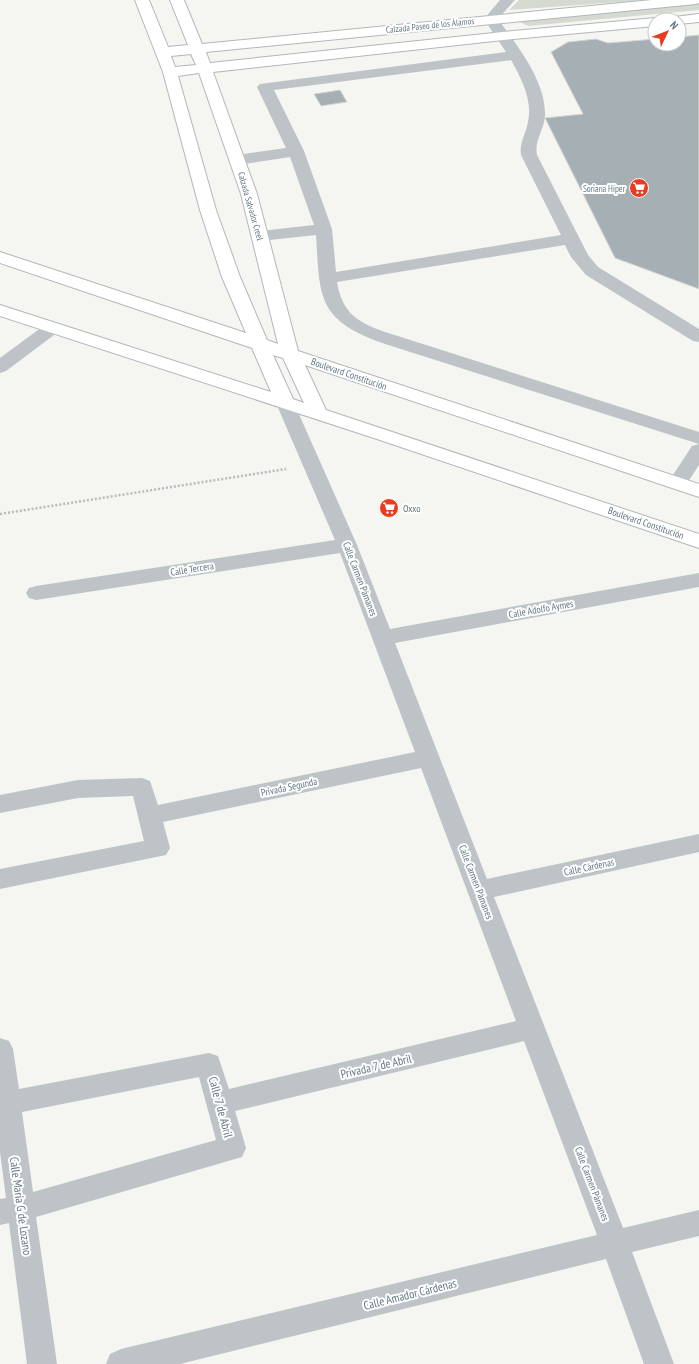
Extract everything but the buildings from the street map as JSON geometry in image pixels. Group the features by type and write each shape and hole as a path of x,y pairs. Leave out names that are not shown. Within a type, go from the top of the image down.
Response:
{"main road":[{"path":"142,0 170,72 208,210 223,255 285,403"},
{"name":"Calzada Salvador Creel","path":"177,0 205,69 249,194 290,354 318,414"},
{"name":"Calzada Paseo de los Álamos","path":"163,52 696,0"},
{"path":"687,19 699,18"},
{"name":"Calzada Paseo de los Álamos","path":"170,72 503,36 647,23"},
{"name":"Boulevard Constitución","path":"0,257 699,491"},
{"name":"Boulevard Constitución","path":"0,310 699,541"}],"street":[{"path":"508,0 491,19 503,36 532,85 537,99 536,125 528,147 529,155 580,257 592,271 699,337"},
{"path":"514,55 265,87 296,151 324,229 331,294 336,309 357,327 407,345 699,438"},
{"path":"237,160 296,151"},
{"path":"260,236 324,229"},
{"path":"329,278 570,238"},
{"path":"0,367 52,328"},
{"name":"Calle Carmen Pámanes","path":"285,403 347,545 533,1028 659,1364"},
{"path":"677,484 699,450"},
{"name":"Calle Tercera","path":"36,593 347,545"},
{"name":"Calle Adolfo Aymes","path":"382,638 699,580"},
{"name":"Privada Segunda","path":"150,816 428,758"},
{"path":"0,804 78,789 142,787 158,848 0,879"},
{"name":"Calle Cárdenas","path":"479,891 699,843"},
{"name":"Privada 7 de Abril","path":"219,1103 533,1028"},
{"name":"Calle María G de Lozano","path":"0,1049 11,1210 42,1364"},
{"name":"Calle 7 de Abril","path":"4,1103 209,1064 232,1148 11,1210"},
{"name":"Calle Amador Cárdenas","path":"121,1364 699,1223"}],"path":[{"path":"0,514 237,478 312,464"}],"shaded area":[{"path":"519,0 648,0 509,10"},
{"path":"699,1 699,10 647,12 647,15 528,26 516,20"}],"place":[{"name":"Soriana Híper","path":"639,188"},
{"name":"Oxxo","path":"389,508"}]}
